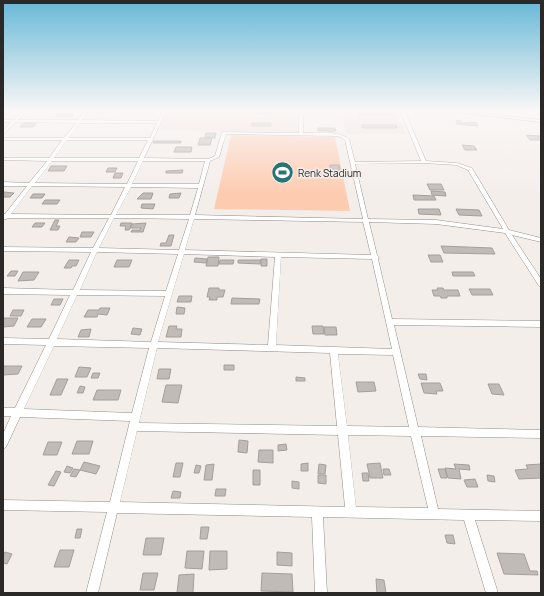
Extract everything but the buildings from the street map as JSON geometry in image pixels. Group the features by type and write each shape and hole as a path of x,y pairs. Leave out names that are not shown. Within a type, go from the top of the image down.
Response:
{"street":[{"path":"4,217 32,184 66,138"},
{"path":"3,159 208,160 217,157 223,138"},
{"path":"345,138 348,139 354,163 434,514"},
{"path":"414,138 424,162"},
{"path":"3,139 151,139 95,250 3,444"},
{"path":"92,593 154,344 208,160"},
{"path":"354,163 424,162 458,164 470,169 515,245 541,284"},
{"path":"3,184 201,186"},
{"path":"4,217 192,217 436,222 508,232 541,240"},
{"path":"3,249 376,257"},
{"path":"272,348 278,254"},
{"path":"3,292 169,294"},
{"path":"390,322 541,324"},
{"path":"3,341 154,344 397,352"},
{"path":"334,350 351,512"},
{"path":"3,412 135,422 342,431 541,434"},
{"path":"3,505 541,516"},
{"path":"317,511 321,593"},
{"path":"468,514 492,593"}],"shaded area":[{"name":"Renk Stadium","path":"230,138 335,138 350,211 214,209"}],"place":[{"name":"Renk Stadium","path":"282,173"}]}
